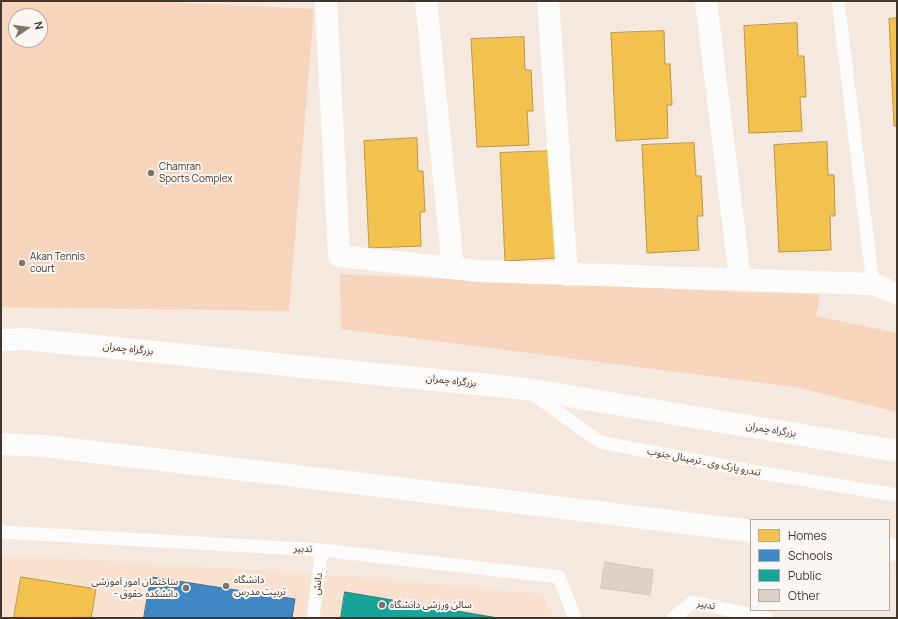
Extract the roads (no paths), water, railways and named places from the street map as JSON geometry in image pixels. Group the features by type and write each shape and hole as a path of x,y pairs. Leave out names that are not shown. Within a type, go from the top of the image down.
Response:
{"main road":[{"path":"326,1 339,256 478,271 873,284 897,294"},
{"path":"426,1 453,268"},
{"path":"548,1 566,275"},
{"path":"706,1 740,279"},
{"name":"بزرگراه چمران","path":"1,340 25,339 527,389 897,451"},
{"path":"1,444 52,447 750,531"}],"lane":[{"path":"838,1 873,284"},
{"name":"تندرو پارک وی ـ ترمینال جنوب","path":"527,389 600,442 757,472 897,495"},
{"name":"تدبیر","path":"1,532 322,550 559,577 575,618"},
{"name":"دانش","path":"313,618 322,550"},
{"name":"تدبیر","path":"672,618 693,602 767,618"}],"place":[{"name":"Chamran Sports Complex","path":"151,173"},
{"name":"Akan Tennis court","path":"22,263"},
{"name":"دانشگاه تربیت مدرس","path":"226,586"},
{"name":"ساختمان امور آموزشی - دانشکده حقوق","path":"186,588"},
{"name":"سالن ورزشی دانشگاه","path":"382,605"}]}
